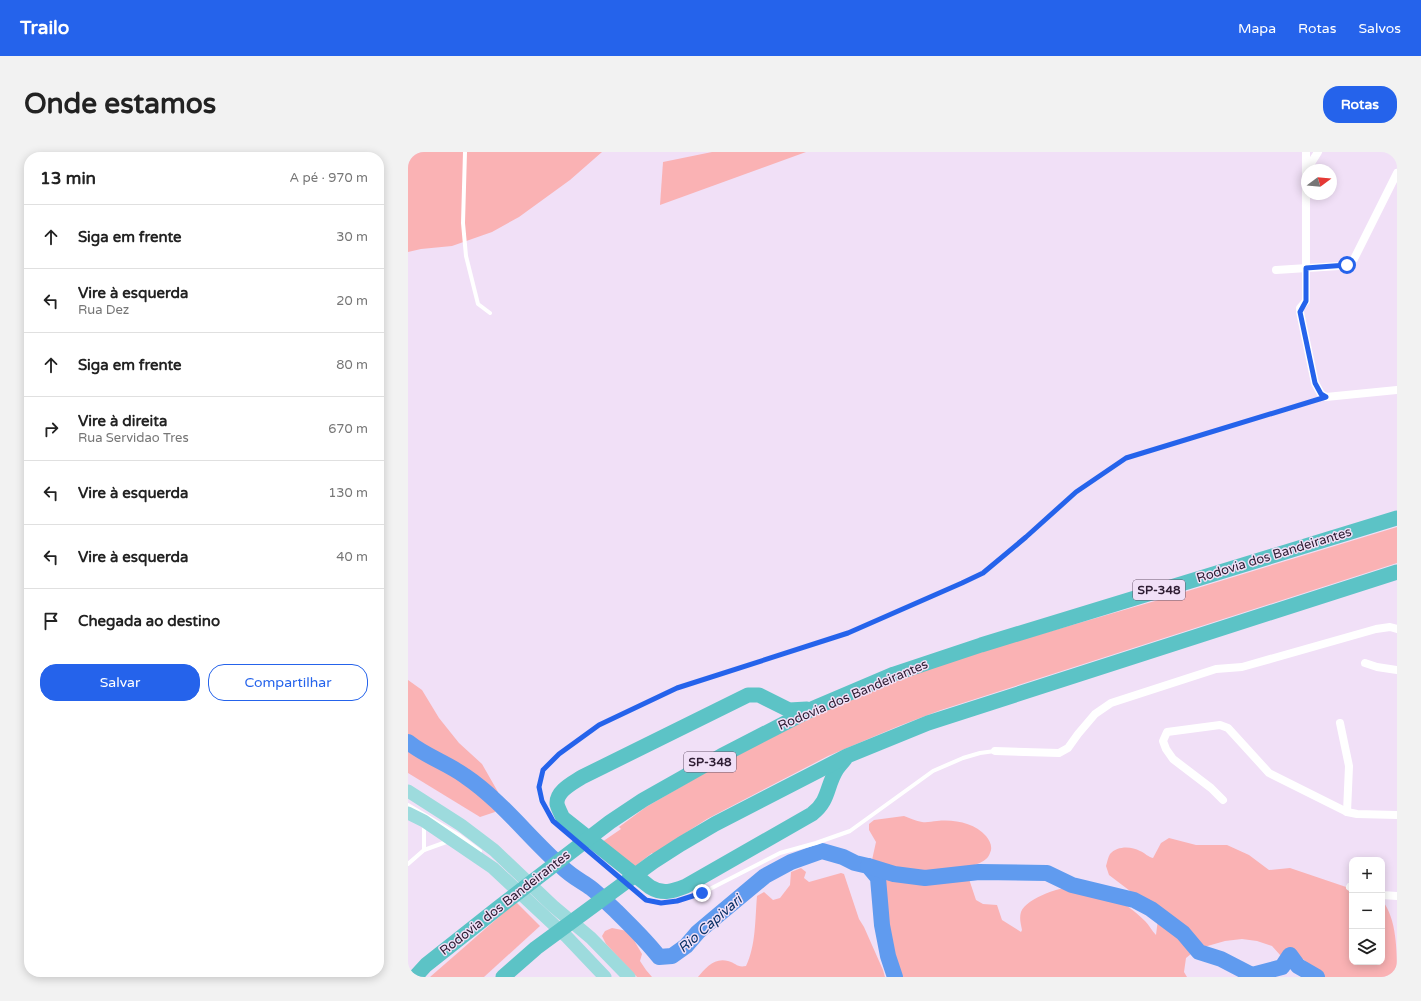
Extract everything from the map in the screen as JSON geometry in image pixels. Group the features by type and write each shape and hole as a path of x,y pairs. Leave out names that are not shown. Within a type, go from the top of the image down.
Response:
{"highway":[{"name":"Rodovia dos Bandeirantes","path":"415,977 426,965 610,822 689,774 814,708 894,674 974,647 1397,518"},
{"path":"503,977 536,948 653,862 681,844 715,824 847,756 928,723 1397,572"},
{"path":"814,708 789,710 760,694 748,695 582,777 565,788 558,797 557,805 563,818 650,887 657,891 674,891 686,886 812,814 819,808 824,800 836,770 847,756"}],"main road":[{"path":"408,791 461,824 494,850 553,906 591,938 629,977"},
{"path":"408,813 452,840 492,868 572,943 605,977"}],"street":[{"path":"1306,152 1306,164"},
{"path":"1310,164 1318,152"},
{"path":"1276,270 1347,265 1354,259 1397,173"},
{"path":"1306,200 1306,301 1300,312 1315,383 1321,394 1326,397 1397,390"},
{"path":"995,751 1059,753 1068,748 1095,714 1111,704 1216,669 1242,667 1390,626 1397,629"},
{"path":"1365,663 1377,667 1397,670"},
{"path":"1340,723 1349,766 1346,812"},
{"path":"1223,800 1211,788 1173,759 1166,749 1163,741 1167,732 1220,725 1228,728 1269,772 1346,812 1356,814 1397,815"},
{"path":"1385,895 1397,896"}],"lane":[{"path":"465,152 463,223 466,256 478,304 490,313"},
{"path":"995,751 980,753 963,758 933,771 850,831 816,843 780,853 702,893 677,901 661,903 646,900 553,821 542,801 539,787 543,770 559,754 599,725 677,688 848,633 983,573 1076,492 1126,458 1326,397"},
{"path":"408,797 462,830 498,859 578,933"},
{"path":"408,805 460,836 484,855"},
{"path":"424,822 424,850"},
{"path":"408,864 424,850 452,840"},
{"path":"490,860 595,960 610,977"},
{"path":"595,949 622,977"}],"shaded area":[{"path":"408,152 602,152 570,180 519,217 492,232 452,246 421,249 408,252"},
{"path":"712,152 806,152 660,205 663,162"},
{"path":"1397,527 1397,563 941,710 899,726 828,756 707,819 653,854 652,853 633,868 602,842 621,829 619,827 646,807 722,763 820,713 902,679 934,667 1010,643 1155,601"},
{"path":"408,680 422,690 439,718 459,743 482,764 498,792 495,812 480,817 408,773"},
{"path":"904,816 924,822 957,821 976,828 986,836 990,842 991,851 985,860 970,867 964,873 969,879 976,900 983,904 997,905 1002,920 1021,932 1021,912 1025,906 1032,901 1061,889 1087,886 1101,891 1126,905 1140,916 1156,935 1158,919 1155,906 1134,894 1109,875 1106,866 1110,854 1116,849 1128,848 1136,849 1153,858 1161,843 1169,838 1196,845 1227,845 1249,855 1269,870 1290,868 1349,888 1349,965 1385,965 1385,905 1391,916 1395,936 1397,977 1319,977 1303,959 1292,956 1281,956 1272,946 1257,941 1242,939 1225,941 1197,949 1186,958 1184,972 1187,977 895,977 884,955 882,924 875,881 879,867 878,864 872,860 876,842 869,830 869,824 874,820"},
{"path":"801,868 806,872 804,878 809,882 841,873 844,874 859,919 864,927 885,977 698,977 711,964 723,960 738,966 746,966 752,950 757,896 764,892 773,900 780,898 790,885 791,872"},
{"path":"516,902 540,926 484,977 430,977"},
{"path":"612,928 632,932 635,942 642,954 640,961 652,977 637,977 606,944 602,936 605,931"}],"waterway":[{"name":"Rio Capivari","path":"408,742 458,771 491,797 565,870 591,888 616,911 644,939 659,957 672,956 686,946 698,932 765,876 791,862 822,851 868,866 878,878 882,925 888,956 895,977"},
{"path":"868,866 894,874 925,878 979,872 1047,873 1072,885 1134,900 1151,909 1183,933 1199,952 1221,959 1252,975 1282,967 1290,955 1298,966 1317,977"}],"route":[{"path":"702,893 677,901 661,903 646,900 553,821 542,801 539,787 543,770 559,754 599,725 677,688 848,633 983,573 1076,492 1126,458 1326,397 1317,389 1315,383 1300,312 1300,308 1306,301 1306,268 1347,265"}]}
